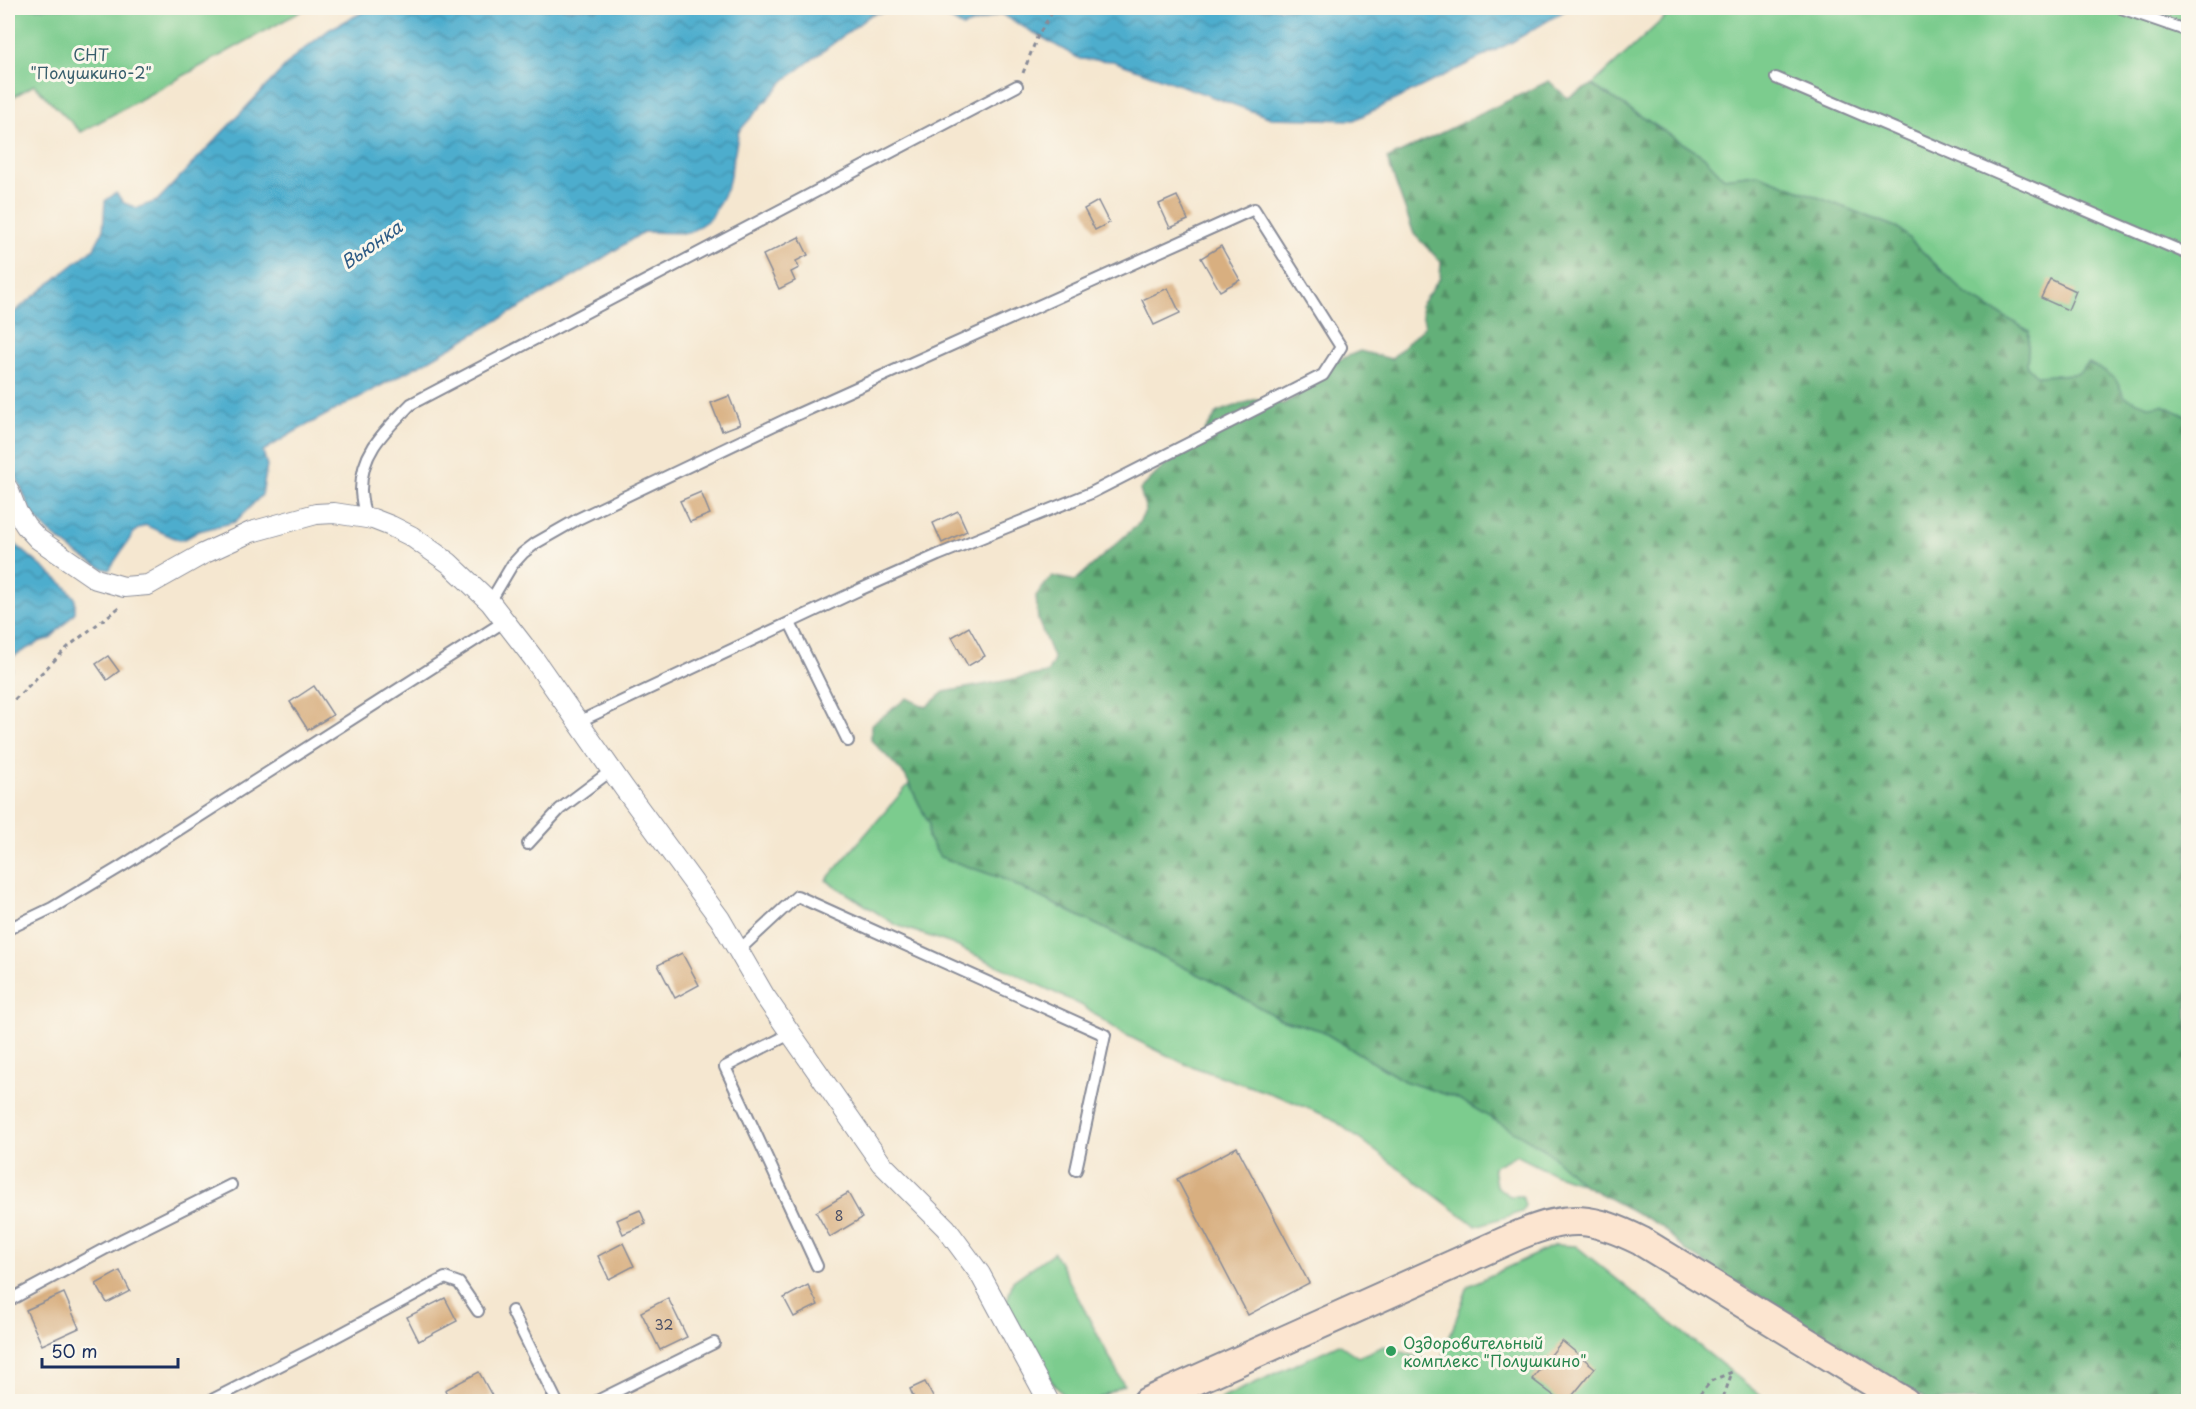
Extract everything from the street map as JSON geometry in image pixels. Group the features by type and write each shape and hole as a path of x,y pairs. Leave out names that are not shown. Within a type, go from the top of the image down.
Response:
{"main road":[{"path":"1147,1401 1519,1235 1552,1223 1576,1220 1600,1223 1641,1241 1892,1398"}],"street":[{"path":"8,489 17,512 38,539 96,579 112,584 137,588 148,585 203,554 251,532 316,514 334,513 365,518 391,526 431,549 461,574 490,602 505,621 720,919 790,1034 881,1163 946,1228 980,1274 1049,1401"}],"lane":[{"path":"2121,8 2188,31"},
{"path":"1776,78 2188,254"},
{"path":"365,518 361,489 366,459 376,441 411,404 1017,86"},
{"path":"490,602 508,571 523,553 578,519 787,419 1254,209 1341,347 1323,375 1091,493 938,555 578,722"},
{"path":"8,929 52,908 122,866 505,621"},
{"path":"790,623 848,741"},
{"path":"528,844 560,809 612,770"},
{"path":"738,951 796,896 1105,1035 1076,1170"},
{"path":"790,1034 725,1067 817,1266"},
{"path":"8,1301 123,1239 231,1185"},
{"path":"208,1401 324,1343 445,1278 459,1283 478,1311"},
{"path":"512,1311 557,1401"},
{"path":"595,1401 714,1343"}],"path":[{"path":"1017,86 1038,35 1055,8"},
{"path":"8,705 69,646 148,585"},
{"path":"1694,1401 1711,1381 1732,1372 1725,1393 1719,1401"}],"green space":[{"name":"СНТ \"Полушкино-2\"","path":"8,8 307,8 81,132 34,85 8,100"},
{"path":"1675,8 2188,8 2188,417 2163,405 2150,408 2125,397 2114,377 2077,374 2037,376 2027,366 2029,331 1967,295 1898,228 1757,174 1724,178 1703,156 1592,85"},
{"path":"1549,81 1567,98 1592,85 1703,156 1724,178 1757,174 1898,228 1967,295 2029,331 2027,366 2037,376 2077,374 2089,363 2114,377 2125,397 2150,407 2163,405 2188,417 2188,1401 1929,1401 1687,1252 1661,1226 1582,1184 1546,1150 1457,1098 1404,1081 1320,1030 1280,1019 1216,983 1001,878 940,857 928,838 929,824 905,775 871,740 871,725 907,698 926,707 944,692 1047,673 1054,660 1038,620 1036,596 1052,576 1075,581 1138,524 1146,510 1140,490 1165,465 1193,449 1218,412 1256,399 1283,404 1306,390 1329,364 1360,351 1391,359 1425,326 1420,306 1440,278 1441,262 1414,234 1387,159"},
{"path":"909,784 929,824 928,838 940,857 1001,878 1216,983 1280,1019 1320,1030 1404,1081 1457,1098 1546,1150 1582,1184 1554,1174 1516,1155 1493,1167 1496,1186 1510,1196 1522,1196 1525,1205 1522,1212 1476,1226 1331,1118 1286,1099 1185,1064 1122,1033 1081,1005 952,944 896,925 826,880"},
{"name":"Оздоровительный комплекс \"Полушкино\"","path":"1555,1245 1576,1246 1767,1401 1214,1402 1339,1344 1358,1357 1384,1346 1440,1364 1468,1286"},
{"path":"1054,1252 1124,1385 1093,1401 1068,1401 1042,1369 1006,1304 1013,1281"}],"water":[{"name":"Вьюнка","path":"371,8 904,8 872,14 785,80 739,131 728,186 711,218 689,233 643,232 583,271 427,361 263,451 267,466 262,495 235,522 199,531 179,540 145,525 135,531 109,570 102,568 79,555 50,533 33,516 8,457 8,317 94,248 103,231 105,201 116,193 124,203 137,208 157,201 295,56 330,29"},
{"path":"930,8 1569,8 1512,42 1354,120 1271,118 1113,61 1080,59 1001,14 963,27"},
{"path":"8,538 65,586 75,598 75,612 50,639 41,641 10,658 12,669 8,677"}],"building":[{"path":"1177,196 1188,220 1170,228 1159,204"},
{"path":"1098,201 1109,223 1095,230 1084,209"},
{"path":"799,237 808,255 796,261 799,268 791,272 795,281 779,289 763,255"},
{"path":"1221,246 1240,280 1220,291 1201,258"},
{"path":"2050,279 2076,291 2068,310 2041,298"},
{"path":"1168,288 1180,313 1154,325 1142,300"},
{"path":"729,396 740,424 722,431 711,403"},
{"path":"701,492 710,514 690,522 680,501"},
{"path":"958,511 967,531 942,543 933,523"},
{"path":"969,627 985,656 968,666 952,637"},
{"path":"108,656 119,671 107,680 96,664"},
{"path":"314,686 333,715 308,730 290,702"},
{"path":"682,953 699,985 675,998 658,965"},
{"path":"1237,1147 1309,1283 1248,1315 1177,1179"},
{"path":"848,1193 862,1218 830,1237 816,1212"},
{"path":"640,1210 646,1224 623,1234 617,1220"},
{"path":"623,1243 634,1266 609,1279 598,1256"},
{"path":"120,1271 130,1291 107,1303 96,1284"},
{"path":"808,1285 818,1305 794,1317 784,1298"},
{"path":"64,1293 79,1328 42,1345 26,1310"},
{"path":"445,1298 457,1321 419,1341 407,1317"},
{"path":"668,1298 687,1337 660,1350 641,1312"},
{"path":"1562,1341 1595,1368 1568,1401 1561,1401 1532,1379"},
{"path":"479,1372 492,1396 482,1401 451,1401 445,1390"},
{"path":"925,1382 935,1401 915,1401 910,1389"}],"place":[{"name":"Оздоровительный комплекс \"Полушкино\"","path":"1391,1351"}]}
